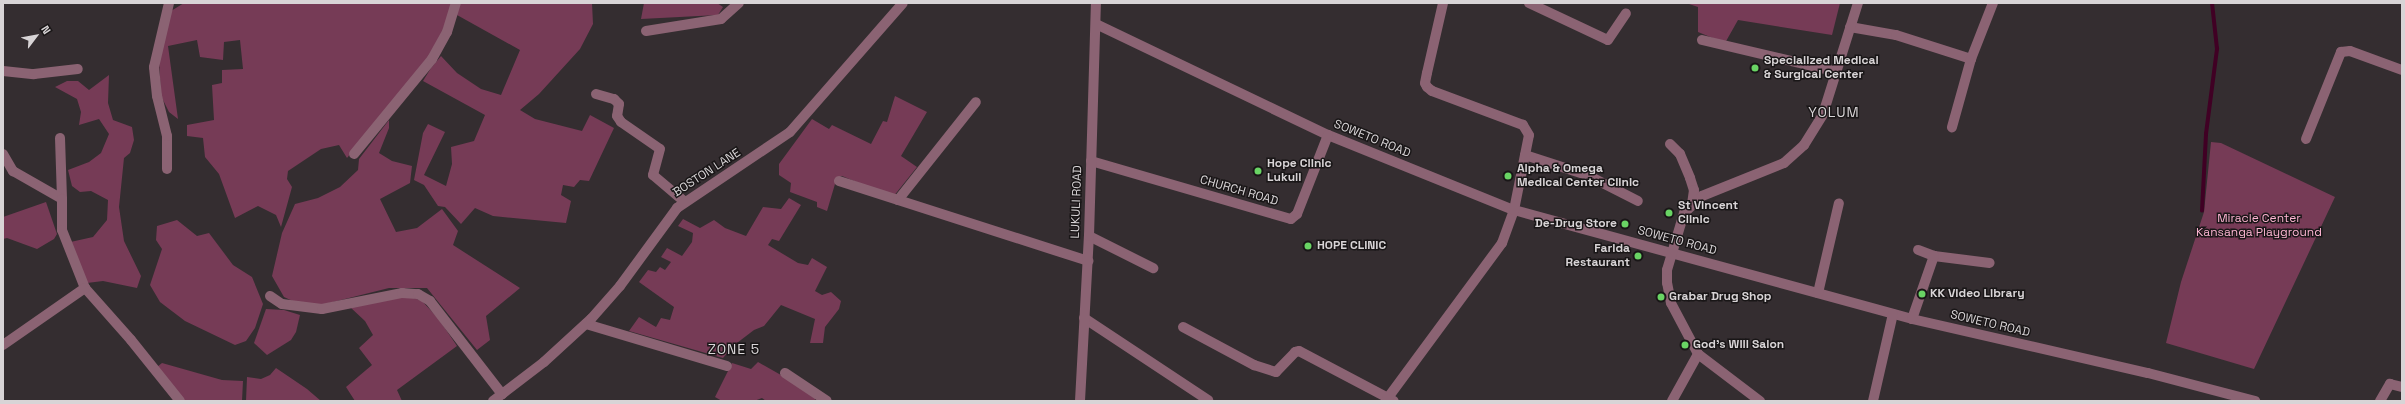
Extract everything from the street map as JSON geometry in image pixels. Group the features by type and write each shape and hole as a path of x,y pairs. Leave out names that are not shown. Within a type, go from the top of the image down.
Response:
{"street":[{"path":"167,169 167,136 157,96 154,67 169,3"},
{"path":"354,154 432,59 447,32 456,3"},
{"name":"LUKULI ROAD","path":"1083,400 1084,318 1089,236 1096,3"},
{"path":"1183,327 1254,365 1276,372 1295,352 1299,351 1390,400 1502,242 1514,210 1529,135 1523,125 1432,91 1427,87 1425,83 1443,3"},
{"path":"1529,3 1608,40 1626,13"},
{"path":"1760,401 1698,354 1671,303 1667,283 1671,253 1684,213 1692,204 1702,196 1768,171 1784,163 1797,152 1823,114 1858,3"},
{"path":"1952,127 1971,59 1993,3"},
{"name":"BOSTON LANE","path":"493,401 586,324 620,286 670,215 685,202 790,132 898,4"},
{"path":"646,31 721,19 735,5"},
{"name":"SOWETO ROAD","path":"1096,24 1328,135 1514,210 1912,319 2148,373 2255,401"},
{"path":"1850,27 1896,35 1971,59"},
{"path":"1702,40 1837,72"},
{"path":"2306,139 2341,52 2350,51 2402,70"},
{"path":"3,71 34,74 78,69"},
{"path":"596,94 614,99 619,104 618,119 660,149 653,175 685,202"},
{"path":"898,200 976,102"},
{"name":"CHURCH ROAD","path":"1091,161 1291,219 1297,214 1328,135"},
{"path":"60,138 62,230 84,288 140,350 180,401"},
{"path":"1670,144 1680,154 1690,178 1694,190 1692,204"},
{"path":"3,154 8,165 17,173 62,199"},
{"path":"1525,155 1587,175 1638,202"},
{"path":"839,181 1088,261"},
{"path":"1818,293 1839,203"},
{"path":"1089,236 1152,268"},
{"path":"1918,250 1934,256 1990,263"},
{"path":"1912,319 1934,256"},
{"path":"3,345 84,288"},
{"path":"270,296 282,304 322,309 402,293 418,294 430,301 502,394"},
{"path":"1873,401 1893,314"},
{"path":"1084,318 1208,400"},
{"path":"586,324 727,366"},
{"path":"1672,401 1698,354"},
{"path":"784,373 827,401"},
{"path":"2380,401 2390,384 2402,387"}],"green space":[{"path":"184,3 453,3 435,50 347,158 339,145 321,149 288,171 287,179 292,187 281,227 276,215 258,206 235,218 219,174 205,157 203,138 187,136 187,125 214,120 212,85 222,83 222,70 243,69 240,40 224,42 223,60 200,57 197,40 168,46 178,119 169,112 161,96 159,60 171,11"},
{"path":"459,3 592,3 593,24 580,49 539,94 520,110 535,119 582,131 590,115 614,128 589,181 580,180 574,187 563,185 561,195 571,201 566,223 493,216 475,208 461,224 445,207 438,206 424,185 414,180 423,133 428,124 445,132 424,175 446,186 452,164 451,147 474,141 485,115 423,81 431,68 441,56 457,73 481,89 501,95 520,50 457,15"},
{"path":"644,3 717,3 723,7 718,15 641,19"},
{"path":"1686,3 1840,3 1832,35 1738,20 1725,43 1698,32 1698,7"},
{"path":"109,75 108,103 113,120 132,127 134,140 130,153 124,158 119,207 124,241 141,276 137,288 103,281 87,283 66,243 93,237 107,220 108,200 91,191 80,192 72,186 68,170 89,162 101,153 109,134 99,119 79,125 81,112 77,99 55,87 67,81 78,81 89,90"},
{"path":"895,96 927,112 901,156 917,167 893,197 842,176 838,177 835,184 827,211 817,207 817,202 790,192 791,183 779,175 779,164 812,119 829,129 832,125 871,144 883,121 887,122"},
{"path":"389,120 389,128 379,153 392,161 412,166 410,183 380,199 396,232 417,228 442,209 458,231 453,245 520,288 486,316 490,340 477,350 427,288 389,288 321,305 297,303 284,297 272,276 282,233 295,204 318,198 340,187 358,170 359,159"},
{"name":"Miracle Center Kansanga Playground","path":"2211,142 2221,143 2335,197 2254,369 2166,343 2181,282 2204,212"},
{"path":"789,198 801,205 779,241 772,239 768,245 798,263 808,265 812,258 827,267 815,291 822,295 831,292 841,301 839,309 825,327 823,343 810,343 815,319 781,305 764,326 754,330 733,346 723,358 629,331 639,317 656,327 661,318 670,320 674,307 639,282 648,270 656,272 660,267 665,270 671,262 661,257 667,248 682,256 692,242 693,233 678,226 683,219 700,228 714,220 725,228 746,236 763,207 781,209"},
{"path":"46,202 57,234 54,239 37,249 7,238 3,239 3,217"},
{"path":"177,220 197,236 209,233 233,265 252,277 263,304 255,328 246,341 235,345 185,321 160,302 150,285 162,249 156,240 157,226"},
{"path":"406,295 422,301 438,318 457,346 397,390 402,401 355,401 346,387 372,365 359,348 373,335 365,321 350,307"},
{"path":"266,309 284,310 300,315 296,332 291,340 267,355 254,343"},
{"path":"758,362 802,387 816,398 814,401 766,401 762,398 754,401 722,401 715,397 732,363 751,369"},
{"path":"162,363 222,380 243,381 242,401 184,401 157,367"},
{"path":"276,368 307,389 321,401 246,401 247,377 261,379 270,375"}],"waterway":[{"path":"2202,211 2206,134 2217,49 2212,3"}],"place":[{"name":"Specialized Medical & Surgical Center","path":"1755,68"},
{"name":"Hope Clinic Lukuli","path":"1258,171"},
{"name":"Alpha & Omega Medical Center Clinic","path":"1508,176"},
{"name":"St Vincent Clinic","path":"1669,213"},
{"name":"De-Drug Store","path":"1625,224"},
{"name":"HOPE CLINIC","path":"1308,246"},
{"name":"Farida Restaurant","path":"1638,256"},
{"name":"KK Video Library","path":"1922,294"},
{"name":"Grabar Drug Shop","path":"1661,297"},
{"name":"God's Will Salon","path":"1685,345"}],"district":[{"name":"YOLUM","path":"1834,112"},
{"name":"ZONE 5","path":"734,349"}]}
